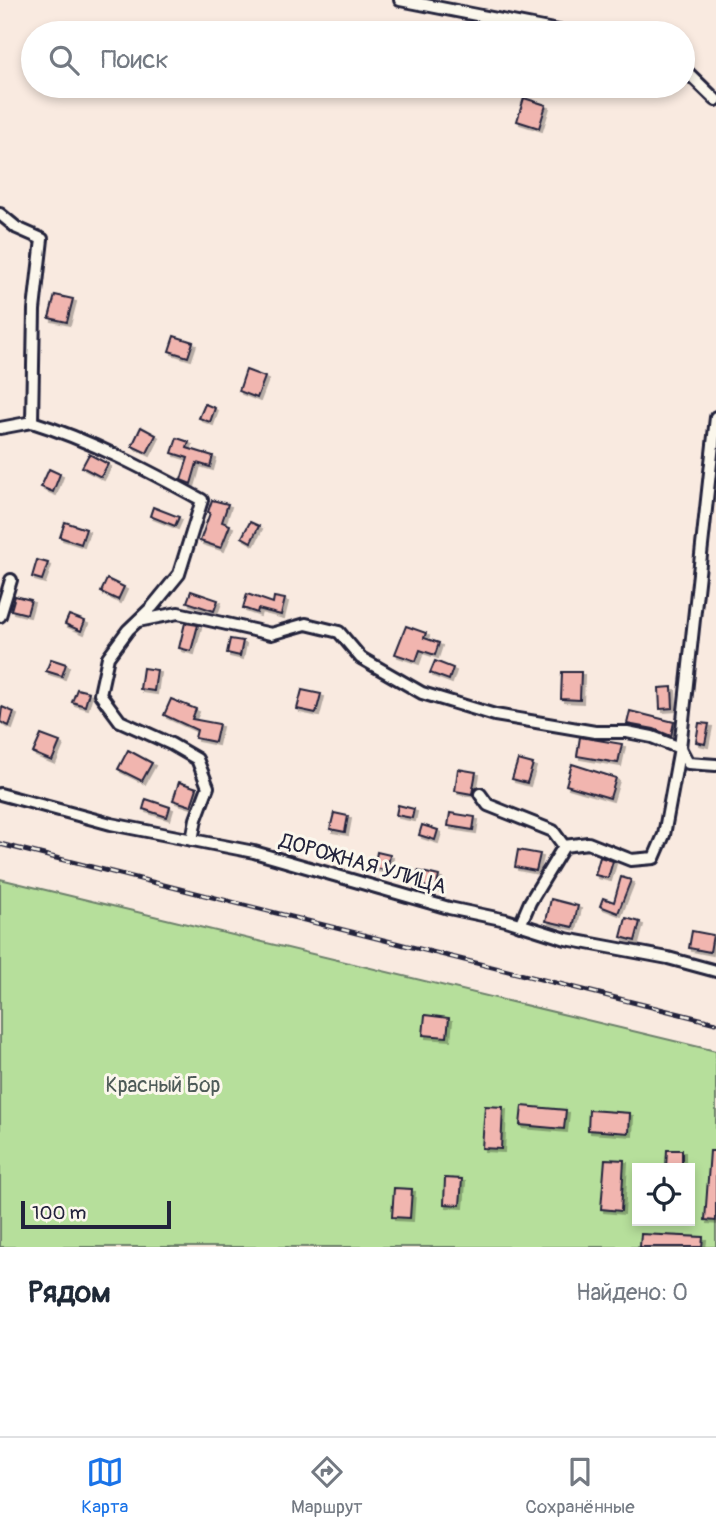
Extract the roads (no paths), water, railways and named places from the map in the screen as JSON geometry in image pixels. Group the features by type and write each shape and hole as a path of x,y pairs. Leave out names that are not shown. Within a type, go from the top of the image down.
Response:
{"street":[{"path":"400,0 508,21"},
{"path":"695,80 716,100"},
{"path":"0,214 17,228 42,239 34,310 32,422"},
{"path":"564,846 588,843 631,860 654,858 664,835 680,748 712,490 716,417"},
{"path":"0,428 32,422 59,430 156,475 202,500 178,574 108,657 100,695 120,721 197,759 208,787 196,819 192,840"},
{"path":"0,616 11,580"},
{"path":"138,621 178,613 271,634 306,624 339,632 361,658 422,693 495,715 595,733 627,732 652,737 680,748 688,763 716,765"},
{"name":"ДОРОЖНАЯ УЛИЦА","path":"0,794 111,824 254,852 566,939 668,958 716,971"},
{"path":"480,794 488,805 553,831 564,846"},
{"path":"520,925 530,902 564,846"}],"railway":[{"path":"0,844 716,1023"}],"park label":[{"name":"Красный Бор","path":"163,1085"}]}
